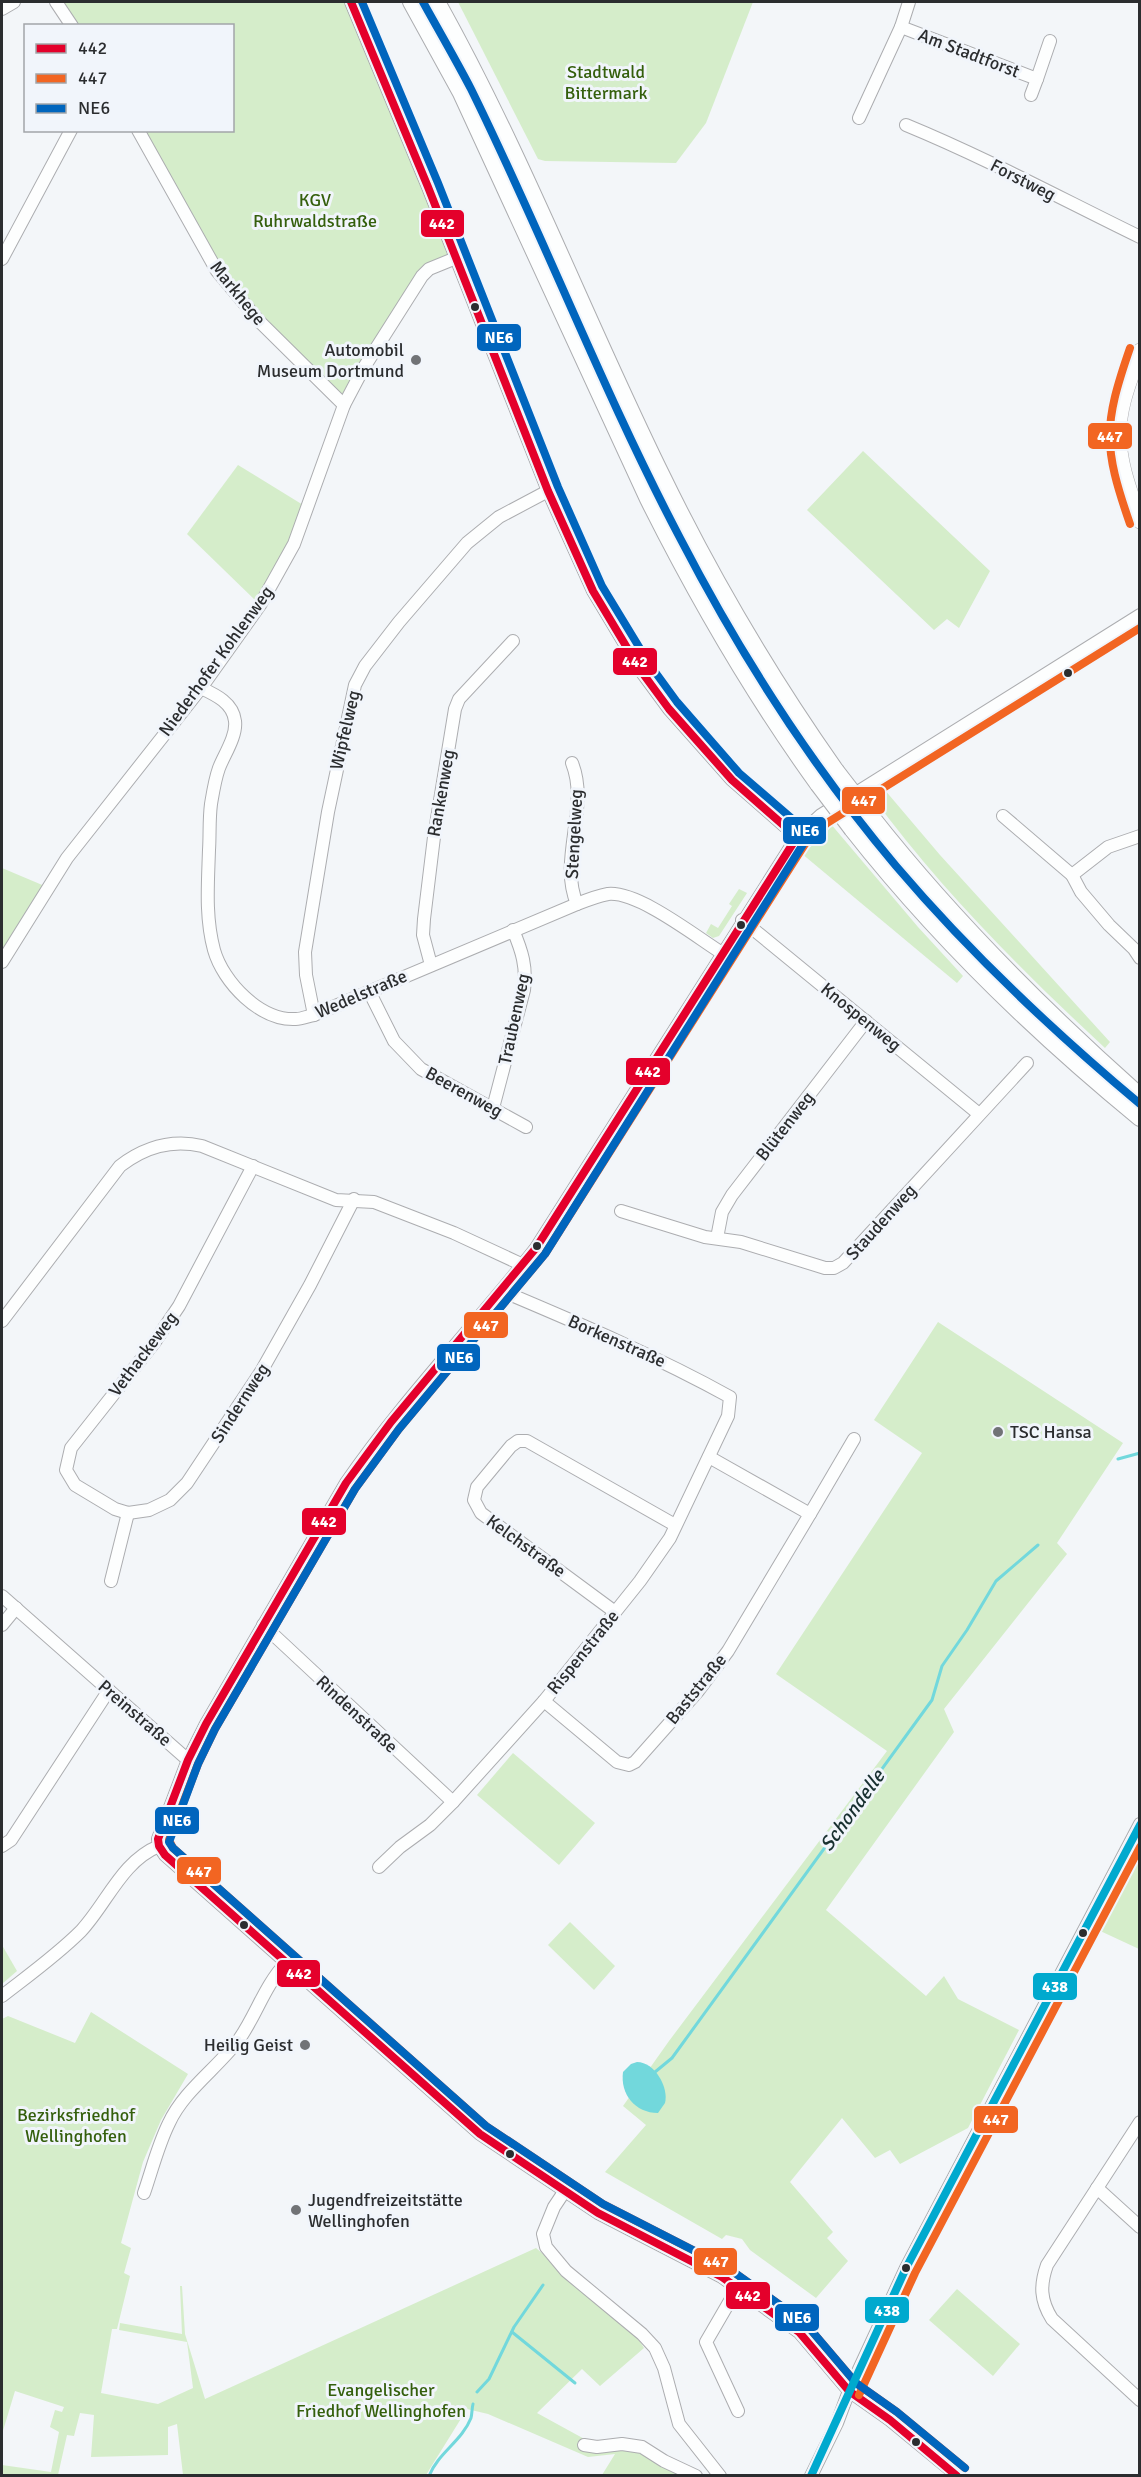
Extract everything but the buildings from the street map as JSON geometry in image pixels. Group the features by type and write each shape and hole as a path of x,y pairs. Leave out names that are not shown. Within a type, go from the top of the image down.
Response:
{"highway":[{"path":"411,2 461,93 648,500 680,563 757,694 818,784 852,829 913,901 1025,1018 1140,1118"},
{"path":"437,2 504,131 650,451 709,568 780,690 836,771 870,815 970,931 1082,1043 1140,1096"}],"main road":[{"path":"1140,351 1122,408 1119,435 1123,468 1140,521"}],"street":[{"path":"2,9 14,2"},
{"path":"56,2 71,24"},
{"path":"351,2 549,491 593,591 641,671 697,742 742,789 796,837"},
{"path":"859,118 901,27 909,2"},
{"name":"Am Stadtforst","path":"901,27 1037,79"},
{"name":"Am Stadtforst","path":"1031,95 1050,41"},
{"name":"Forstweg","path":"906,125 995,165 1140,237"},
{"path":"2,259 69,132"},
{"name":"Markhege","path":"139,132 217,271 259,321 344,405"},
{"name":"Niederhofer Kohlenweg","path":"2,962 67,858 201,688 260,605 294,544 344,405 369,360 422,276 429,269 456,258"},
{"name":"Wipfelweg","path":"314,1015 306,975 305,952 341,742 355,685 365,666 399,622 466,543 499,517 549,491"},
{"path":"188,1760 262,1625 346,1483 372,1446 523,1265 554,1221 796,837 821,815 1140,615"},
{"name":"Rankenweg","path":"431,964 423,935 424,919 434,837 455,708 459,699 513,642"},
{"name":"Wedelstraße","path":"201,688 223,699 232,711 236,722 218,771 210,806 208,914 214,951 225,974 242,995 261,1009 279,1017 296,1019 314,1015 513,930 577,904 609,894 632,898 722,953"},
{"name":"Stengelweg","path":"572,763 578,778 578,794 570,874 572,893 577,904"},
{"path":"1003,816 1072,875 1080,892 1140,958"},
{"path":"1072,875 1108,848 1140,836"},
{"name":"Knospenweg","path":"742,920 979,1114"},
{"name":"Traubenweg","path":"493,1108 524,990 526,973 522,953 513,930"},
{"name":"Beerenweg","path":"369,991 394,1041 421,1069 526,1127"},
{"name":"Blütenweg","path":"717,1238 723,1212 732,1195 866,1021"},
{"name":"Staudenweg","path":"621,1211 705,1237 741,1242 825,1268 834,1268 843,1263 1026,1063"},
{"path":"2,1321 104,1184 120,1166 134,1156 169,1143 185,1142 253,1166 336,1200 354,1199 374,1202 454,1233 523,1265"},
{"name":"Vethackeweg","path":"128,1513 115,1509 75,1485 66,1470 71,1448 154,1343 179,1306 253,1166"},
{"name":"Sindernweg","path":"128,1513 149,1510 170,1500 187,1483 262,1370 310,1285 354,1199"},
{"name":"Borkenstraße","path":"502,1291 635,1347 730,1397"},
{"name":"Rispenstraße","path":"379,1867 400,1847 430,1825 453,1802 544,1701 650,1568 675,1525 709,1457 728,1416 730,1397"},
{"name":"Baststraße","path":"544,1701 617,1762 629,1765 635,1762 698,1691 728,1651 854,1439"},
{"name":"Kelchstraße","path":"615,1612 481,1513 474,1500 477,1487 511,1446 518,1441 527,1441 535,1443 675,1525"},
{"path":"709,1457 810,1514"},
{"path":"111,1581 128,1513"},
{"name":"Preinstraße","path":"2,1596 188,1760 160,1830 159,1846"},
{"path":"2,1625 16,1608"},
{"name":"Rindenstraße","path":"262,1625 453,1802"},
{"path":"2,1846 11,1840 109,1690"},
{"path":"811,2475 837,2423 849,2391 906,2268 1140,1824"},
{"path":"2,1996 56,1954 82,1930 138,1857 159,1846 165,1855 456,2114 505,2152 564,2192 623,2228 714,2272 738,2287 799,2332 849,2391 890,2420 958,2475"},
{"path":"144,2193 169,2122 182,2103 222,2061 242,2035 267,1987 286,1963"},
{"path":"1140,2122 1047,2265 1042,2279 1042,2298 1052,2319 1140,2400"},
{"path":"1097,2188 1140,2227"},
{"path":"564,2192 554,2207 543,2234 546,2247 573,2278 642,2334 655,2348 664,2368 679,2424 720,2475"},
{"path":"738,2287 706,2342 738,2411"},
{"path":"584,2445 597,2447 622,2444 642,2447 664,2461 696,2475"}],"green space":[{"name":"KGV Ruhrwaldstraße","path":"56,2 351,2 456,258 429,269 344,405 217,271 139,132 234,132 234,24 71,24"},
{"name":"Stadtwald Bittermark","path":"458,2 753,2 706,123 676,163 538,159"},
{"path":"863,451 990,571 959,628 947,619 934,630 807,510"},
{"path":"238,465 308,508 260,605 187,534"},
{"path":"884,789 940,855 1110,1042 1105,1048 1012,959 953,896 872,796"},
{"path":"830,823 918,927 963,976 957,983 801,853"},
{"path":"2,868 47,887 2,962"},
{"path":"739,889 747,893 719,936 713,938 706,933 711,924 718,928 732,906 729,904"},
{"path":"938,1322 1123,1443 1057,1543 1067,1554 944,1709 954,1732 826,1910 926,1996 944,1976 958,1999 1019,2030 968,2128 900,2164 890,2150 875,2158 842,2118 790,2182 833,2232 827,2238 848,2261 816,2298 750,2250 742,2239 726,2235 722,2239 605,2172 646,2125 623,2106 669,2041 887,1751 776,1674 922,1453 874,1420"},
{"path":"513,1753 595,1823 559,1865 477,1795"},
{"path":"1135,1853 1140,1855 1139,1949 1096,1929"},
{"path":"570,1922 615,1966 594,1990 548,1945"},
{"path":"2,1945 17,1971 2,1984"},
{"path":"91,2012 188,2074 161,2120 143,2162 121,2243 131,2248 124,2273 130,2276 117,2329 112,2329 101,2393 158,2404 193,2388 187,2342 119,2330 120,2323 182,2334 180,2286 182,2286 185,2334 205,2399 536,2248 632,2329 644,2348 600,2386 582,2369 537,2413 599,2447 641,2449 694,2475 602,2475 615,2454 588,2457 488,2414 467,2409 426,2475 183,2475 177,2424 168,2427 168,2455 91,2457 94,2415 80,2413 74,2436 67,2435 58,2475 2,2475 2,2465 51,2472 59,2432 50,2427 55,2410 62,2412 64,2407 15,2391 2,2434 2,2019 8,2016 75,2043"},
{"path":"957,2289 1020,2344 993,2376 929,2320"}],"water":[{"path":"637,2062 650,2066 663,2083 665,2103 658,2113 642,2110 636,2106 624,2088 623,2072 631,2064"}],"waterway":[{"name":"Schondelle","path":"1118,1459 1140,1453"},
{"name":"Schondelle","path":"655,2072 672,2058 932,1700 942,1666 996,1581 1038,1545"},
{"path":"477,2392 489,2379 514,2327 543,2285"},
{"path":"512,2332 575,2383"},
{"path":"429,2476 438,2460 467,2426 473,2404"}],"transit line":[{"name":"442","path":"351,2 428,187 548,491 593,591 641,671 669,709 732,780 797,837"},
{"name":"NE6","path":"362,2 438,183 558,487 602,586 650,665 677,702 739,773 804,829 807,838 545,1254 399,1429 355,1489 215,1729 198,1764 169,1842 486,2126 603,2204 728,2268 805,2323 856,2383 897,2412 965,2468"},
{"name":"NE6","path":"423,2 471,89 498,145 652,483 727,624 779,708 865,828 953,930 1013,990 1140,1104"},
{"name":"447","path":"1130,348 1115,397 1110,436 1115,475 1130,524"},
{"name":"447","path":"965,2468 897,2412 856,2383 805,2323 728,2268 603,2204 486,2126 173,1848 169,1840 198,1764 215,1729 355,1489 399,1429 545,1254 805,844 827,823 1140,628"},
{"name":"442","path":"797,837 536,1248 391,1422 346,1483 206,1724 188,1760 158,1839 159,1846 165,1855 480,2134 598,2213 722,2277 799,2332 849,2391 890,2420 957,2476"},
{"name":"438","path":"811,2476 906,2268 1140,1825"},
{"name":"447","path":"859,2395 915,2273 1140,1847"}],"place":[{"name":"Automobil Museum Dortmund","path":"416,360"},
{"name":"TSC Hansa","path":"998,1432"},
{"name":"Heilig Geist","path":"305,2045"},
{"name":"Jugendfreizeitstätte Wellinghofen","path":"296,2210"}],"park label":[{"name":"Bezirksfriedhof Wellinghofen","path":"76,2125"},
{"name":"Evangelischer Friedhof Wellinghofen","path":"381,2400"}]}
